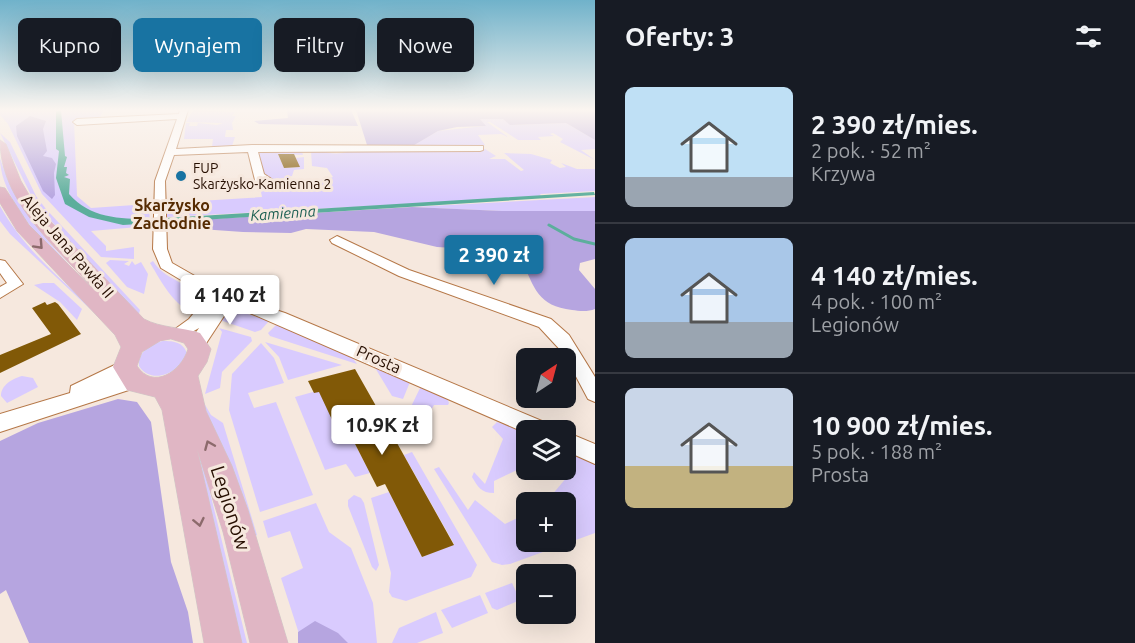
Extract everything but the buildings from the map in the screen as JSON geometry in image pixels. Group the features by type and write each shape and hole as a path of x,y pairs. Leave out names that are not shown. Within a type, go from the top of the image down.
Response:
{"main road":[{"name":"Aleja Jana Pawła II","path":"0,144 14,181 29,207 136,324 155,334"},
{"name":"Aleja Jana Pawła II","path":"0,191 23,228 123,331 130,365"},
{"path":"155,334 188,338 198,362 174,381 145,386 130,365 155,334"},
{"name":"Legionów","path":"174,381 175,409 223,643"},
{"name":"Legionów","path":"174,381 189,396 218,466 251,569 269,643"}],"street":[{"path":"174,140 159,195 160,249 166,266 202,286 212,302 216,316 188,338"},
{"path":"170,152 252,148 480,148"},
{"path":"252,148 259,176"},
{"path":"337,240 397,270 534,317 551,326 564,341 595,394"},
{"path":"0,264 16,286 6,291"},
{"name":"Prosta","path":"212,302 245,305 264,311 519,420"},
{"path":"3,421 45,407 111,390 130,365"},
{"path":"576,445 595,454"}],"shaded area":[{"path":"4,140 10,142 36,196 140,310 138,317 35,203"},
{"path":"16,140 75,140 77,196 91,208 149,204 150,226 91,231 106,246 106,251 134,247 134,259 101,257 42,194"},
{"path":"19,140 45,140 47,151 43,156 52,158 56,164 55,195 52,199 43,191"},
{"path":"213,140 234,140 232,146 212,147"},
{"path":"365,140 423,140 411,147 367,145"},
{"path":"423,140 482,140 485,145 479,147 411,147"},
{"path":"562,140 595,140 595,149 581,150 595,160 560,142"},
{"path":"320,149 336,154 352,149 485,149 496,156 489,159 505,159 521,171 524,170 504,153 531,154 552,160 550,163 560,168 566,167 561,163 577,169 595,169 595,191 540,194 542,197 167,217 167,203 262,197 260,187 275,186 261,170 258,151 302,152 303,155 278,154 284,168 299,167 296,158 304,157 304,169 294,170 292,176 288,177 289,179 304,184 333,177 327,168 312,166 311,151"},
{"path":"0,158 22,205 37,227 71,267 126,324 69,269 30,225 14,202 4,180"},
{"path":"595,197 595,211 502,211 412,207"},
{"path":"0,206 33,252 102,316 102,320 10,234 0,221"},
{"path":"412,207 502,211 595,211 595,259 580,263 579,270 595,289 595,309 578,311 561,308 544,300 534,287 522,260 487,250 437,247 374,232 306,229 291,233 243,232 172,227 174,224 194,220"},
{"path":"110,260 129,261 124,264 129,266 132,261 135,265 141,262 148,274 144,294 127,287 106,263"},
{"path":"153,261 163,272 195,294 199,300 196,315 169,293 150,263"},
{"path":"54,283 82,309 77,320 60,302 34,285"},
{"path":"242,312 269,321 261,330 255,332 220,320 231,313"},
{"path":"277,324 351,356 357,364 270,336 268,333"},
{"path":"219,328 251,337 252,341 222,372 220,388 205,394 222,332"},
{"path":"163,341 181,345 187,354 184,361 173,371 158,376 151,375 139,366 140,357 149,347"},
{"path":"265,342 342,365 288,380 279,357"},
{"path":"261,343 274,358 284,383 248,393 254,408 276,402 313,495 260,512 229,410 232,374"},
{"path":"374,366 410,382 403,399 392,396"},
{"path":"22,376 33,378 38,387 7,403 1,396 1,392 11,381"},
{"path":"421,386 446,396 449,403 448,405 434,405 424,422 407,415"},
{"path":"319,392 352,438 370,473 355,477 346,464 325,470 295,397"},
{"path":"118,399 137,402 151,422 171,562 188,612 193,643 29,643 6,590 0,594 0,441 38,423"},
{"path":"204,403 211,415 223,423 257,535 255,536 200,405"},
{"path":"186,413 201,456 247,643 240,643"},
{"path":"497,422 516,429 516,470 494,481 494,493 490,493 480,489 472,477 474,472 485,484 503,439 492,427"},
{"path":"412,452 477,565 471,577 406,601 392,597 389,592 391,573 371,498 389,492 422,557 454,544 404,455"},
{"path":"576,454 595,461 595,533 576,540 576,492 554,492 564,480 576,480"},
{"path":"439,467 468,510 475,500 505,524 516,519 516,552 543,552 510,564 502,565 492,562 434,469"},
{"path":"354,495 361,498 364,503 379,565 376,571 372,567 348,506 348,500"},
{"path":"316,503 329,532 351,548 373,603 377,643 302,643 281,578 303,568 290,531 268,538 263,521"},
{"path":"512,583 516,592 516,602 497,610 492,608 485,593"},
{"path":"480,595 488,613 452,628 441,610"},
{"path":"436,612 443,633 417,643 392,643 399,628"},
{"path":"315,621 338,633 348,643 298,643 298,632"}],"water":[{"name":"Kamienna","path":"56,140 64,140 67,157 64,167 67,167 66,173 69,175 64,177 70,179 69,194 77,202 106,216 127,218 150,219 594,192 595,195 123,225 89,217 65,204 56,178 59,151 56,149"}],"waterway":[{"path":"549,225 574,239 595,244"}],"place":[{"name":"FUP Skarżysko-Kamienna 2","path":"181,176"}],"district":[{"name":"Skarżysko Zachodnie","path":"172,214"}]}
